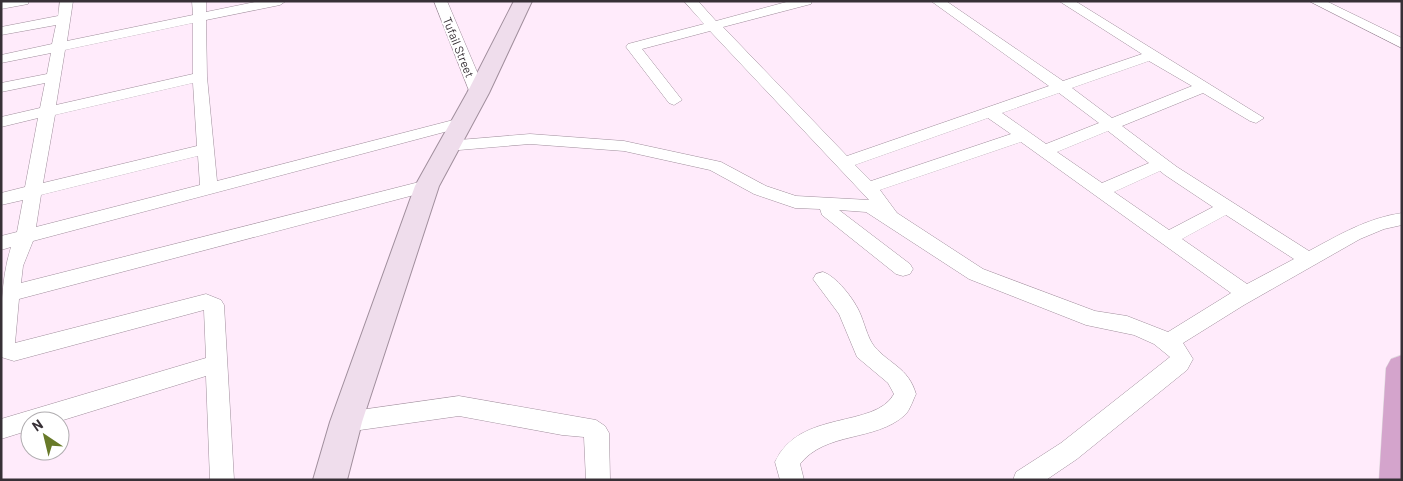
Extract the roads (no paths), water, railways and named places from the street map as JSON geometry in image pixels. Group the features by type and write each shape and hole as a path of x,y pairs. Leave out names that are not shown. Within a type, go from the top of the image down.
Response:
{"highway":[{"path":"1396,480 1402,368"}],"main road":[{"path":"330,480 346,422 427,186 526,2"}],"street":[{"path":"1,5 23,1"},
{"path":"67,1 32,191 26,237 13,266 5,295 5,354 206,302 215,307 222,480"},
{"path":"199,1 200,77 209,189"},
{"path":"1,59 280,1"},
{"name":"Tufail Street","path":"440,1 478,93"},
{"path":"690,1 867,188 891,218"},
{"path":"750,1 762,12"},
{"path":"674,100 633,47 806,1"},
{"path":"937,1 1062,87 1161,164 1308,260"},
{"path":"1065,1 1149,52 1151,56 1256,118"},
{"path":"1315,1 1402,44"},
{"path":"1,31 64,19"},
{"path":"843,163 1151,56"},
{"path":"1,88 53,77"},
{"path":"1,122 200,77"},
{"path":"1044,151 1204,88"},
{"path":"990,112 1246,294"},
{"path":"1,243 461,123"},
{"path":"867,188 1022,136"},
{"path":"447,146 538,140 624,146 715,166 760,190 781,198 810,204 904,269"},
{"path":"1,199 207,149"},
{"path":"1100,191 1161,164"},
{"path":"5,295 427,186"},
{"path":"824,213 860,204 878,209 976,274 1093,319 1126,324 1141,329 1168,343 1182,356 1179,364 1069,451 1024,480"},
{"path":"1168,239 1227,207"},
{"path":"1168,343 1201,318 1308,260 1375,225 1402,219"},
{"path":"792,480 786,462 795,450 820,434 878,420 901,403 905,394 902,384 896,377 866,351 848,310 823,279"},
{"path":"1,429 218,363"},
{"path":"346,422 459,406 552,424 592,428 597,433 598,480"}]}
